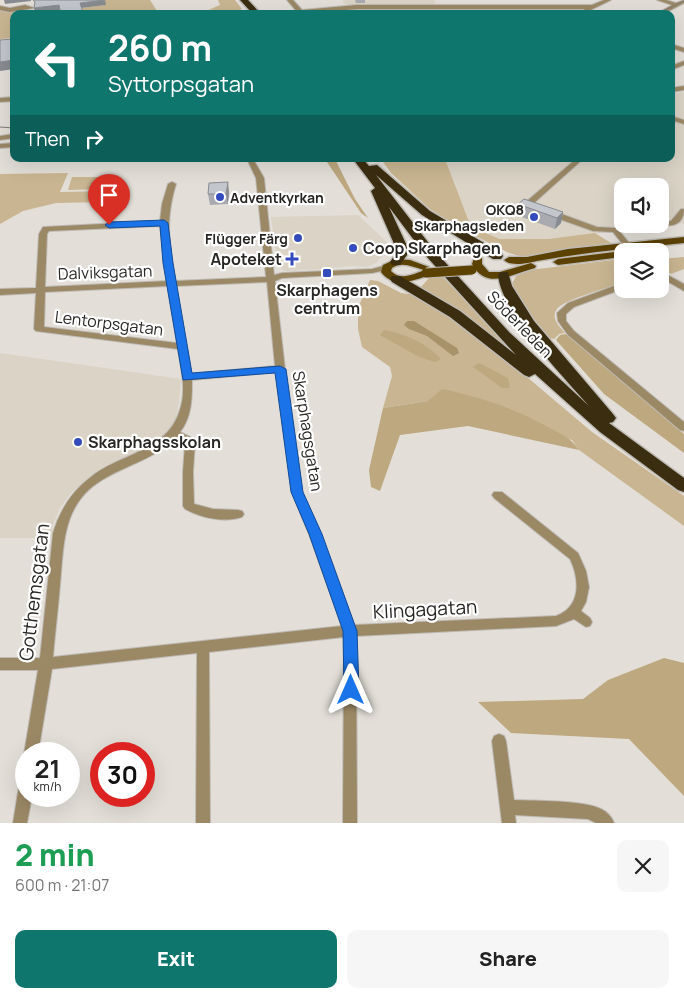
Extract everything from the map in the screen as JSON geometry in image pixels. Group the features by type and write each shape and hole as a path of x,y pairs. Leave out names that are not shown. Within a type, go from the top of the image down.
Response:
{"highway":[{"path":"238,0 246,10"},
{"path":"244,0 253,10"},
{"path":"369,165 426,213 497,256"},
{"path":"369,165 401,246 401,255 392,271 420,292 455,314 570,405 606,423"},
{"name":"Söderleden","path":"369,165 472,289 547,366 606,423 684,486"},
{"path":"508,269 504,286 532,330 606,423"},
{"name":"Söderleden","path":"606,423 684,474"}],"main road":[{"path":"667,243 684,240"},
{"path":"669,250 684,248"},
{"path":"473,265 484,273 614,252"},
{"path":"392,271 473,265 488,256 497,256 508,269"},
{"path":"392,271 409,279 420,270"}],"street":[{"path":"290,0 298,10"},
{"path":"340,0 342,7 346,10"},
{"path":"439,0 441,6 446,10"},
{"path":"542,0 546,6 554,10"},
{"path":"586,10 608,0"},
{"path":"660,0 684,6"},
{"path":"666,10 684,1"},
{"path":"322,10 342,7 592,7"},
{"path":"0,8 10,10 24,8"},
{"name":"Skarphagsgatan","path":"252,162 260,178 280,369 297,492 315,534 350,631 350,823"},
{"path":"576,162 530,203 534,207 596,229 614,230"},
{"path":"172,184 166,204 164,223 188,390 186,409 174,433 190,442 188,472 189,506 198,512 208,514 238,514"},
{"path":"669,223 678,220 684,211"},
{"name":"Lentorpsgatan","path":"164,223 46,229 43,234 40,329 183,347"},
{"name":"Dalviksgatan","path":"0,292 282,280 392,271"},
{"path":"669,279 684,288"},
{"path":"614,289 571,305 561,313 562,322 570,333 684,427"},
{"path":"187,377 280,369"},
{"name":"Gotthemsgatan","path":"34,742 46,664 59,533 63,518 80,492 95,479 152,451 174,433"},
{"path":"498,495 574,556 580,567 584,582 583,592 573,611 586,622"},
{"name":"Klingagatan","path":"0,664 46,664 350,631 556,621 570,615 573,611"},
{"path":"203,646 203,823"},
{"path":"499,741 509,823"},
{"path":"20,823 23,807"},
{"path":"507,807 588,812 598,815 608,823"}],"shaded area":[{"path":"104,0 150,0 156,10 82,10 81,8 105,5"},
{"path":"218,0 235,0 242,9 208,10 220,5"},
{"path":"343,0 434,0 436,5 347,5 343,3"},
{"path":"0,9 10,11 10,38 0,39"},
{"path":"684,92 684,223 669,225 669,178 614,178 614,231 548,239 500,239 471,227 446,162 675,162 675,93"},
{"path":"327,162 336,162 355,199 368,218 361,213"},
{"path":"383,162 446,162 471,227 500,239 548,239 595,233 611,243 523,257 509,253 462,229 430,209 391,173"},
{"path":"68,173 60,192 107,191 104,202 56,203 23,211 0,224 0,174"},
{"path":"72,177 111,177 108,189 68,190"},
{"name":"Skarphagens centrum","path":"358,215 391,246 376,263 367,267 353,266 285,271 279,267 271,217"},
{"path":"684,257 684,269 671,274 669,273 669,258"},
{"path":"614,260 614,286 561,305 555,312 555,319 565,333 559,334 554,339 545,337 513,290 513,282 516,276 529,270"},
{"path":"441,275 505,342 501,343 466,316 421,287 430,277"},
{"path":"370,280 378,281 401,293 417,295 444,311 482,339 592,432 684,496 684,526 579,450 572,440 428,401 383,408 392,376 390,367 362,347 358,329 358,308"},
{"path":"407,321 414,321 457,348 459,353 453,356 427,336 409,329 404,325"},
{"path":"384,330 415,340 429,348 441,359 435,362 419,357 380,335"},
{"path":"566,334 684,434 684,453 604,394 556,340 560,335"},
{"name":"Skarphagsskolan","path":"0,353 181,379 175,423 165,436 146,448 93,475 71,493 60,508 53,525 51,538 0,538"},
{"path":"479,363 508,378 510,388 502,388 473,367"},
{"path":"442,389 483,400 522,414 565,436 579,450 468,426 400,435 380,491 371,487 369,470 383,408 428,401"},
{"path":"664,658 684,663 684,796 629,739 511,733 478,702 583,699 608,680"}],"building":[{"path":"33,0 105,0 80,3 82,10 60,10 59,5 34,8 35,2"},
{"path":"10,39 10,61 0,62 0,40"},
{"path":"228,182 226,194 208,194 209,183"},
{"path":"524,199 563,212 557,218 518,204"}],"tram line":[{"path":"665,10 684,1"},
{"path":"0,127 10,128"}],"place":[{"name":"Adventkyrkan","path":"220,197"},
{"name":"OKQ8 Skarphagsleden","path":"534,217"},
{"name":"Flügger Färg","path":"298,238"},
{"name":"Coop Skarphagen","path":"353,248"},
{"name":"Apoteket","path":"292,259"},
{"name":"Skarphagens centrum","path":"327,273"},
{"name":"Skarphagsskolan","path":"78,442"}],"route":[{"path":"109,225 164,223 168,263 187,377 280,369 297,492 315,534 350,631 351,690"}]}
